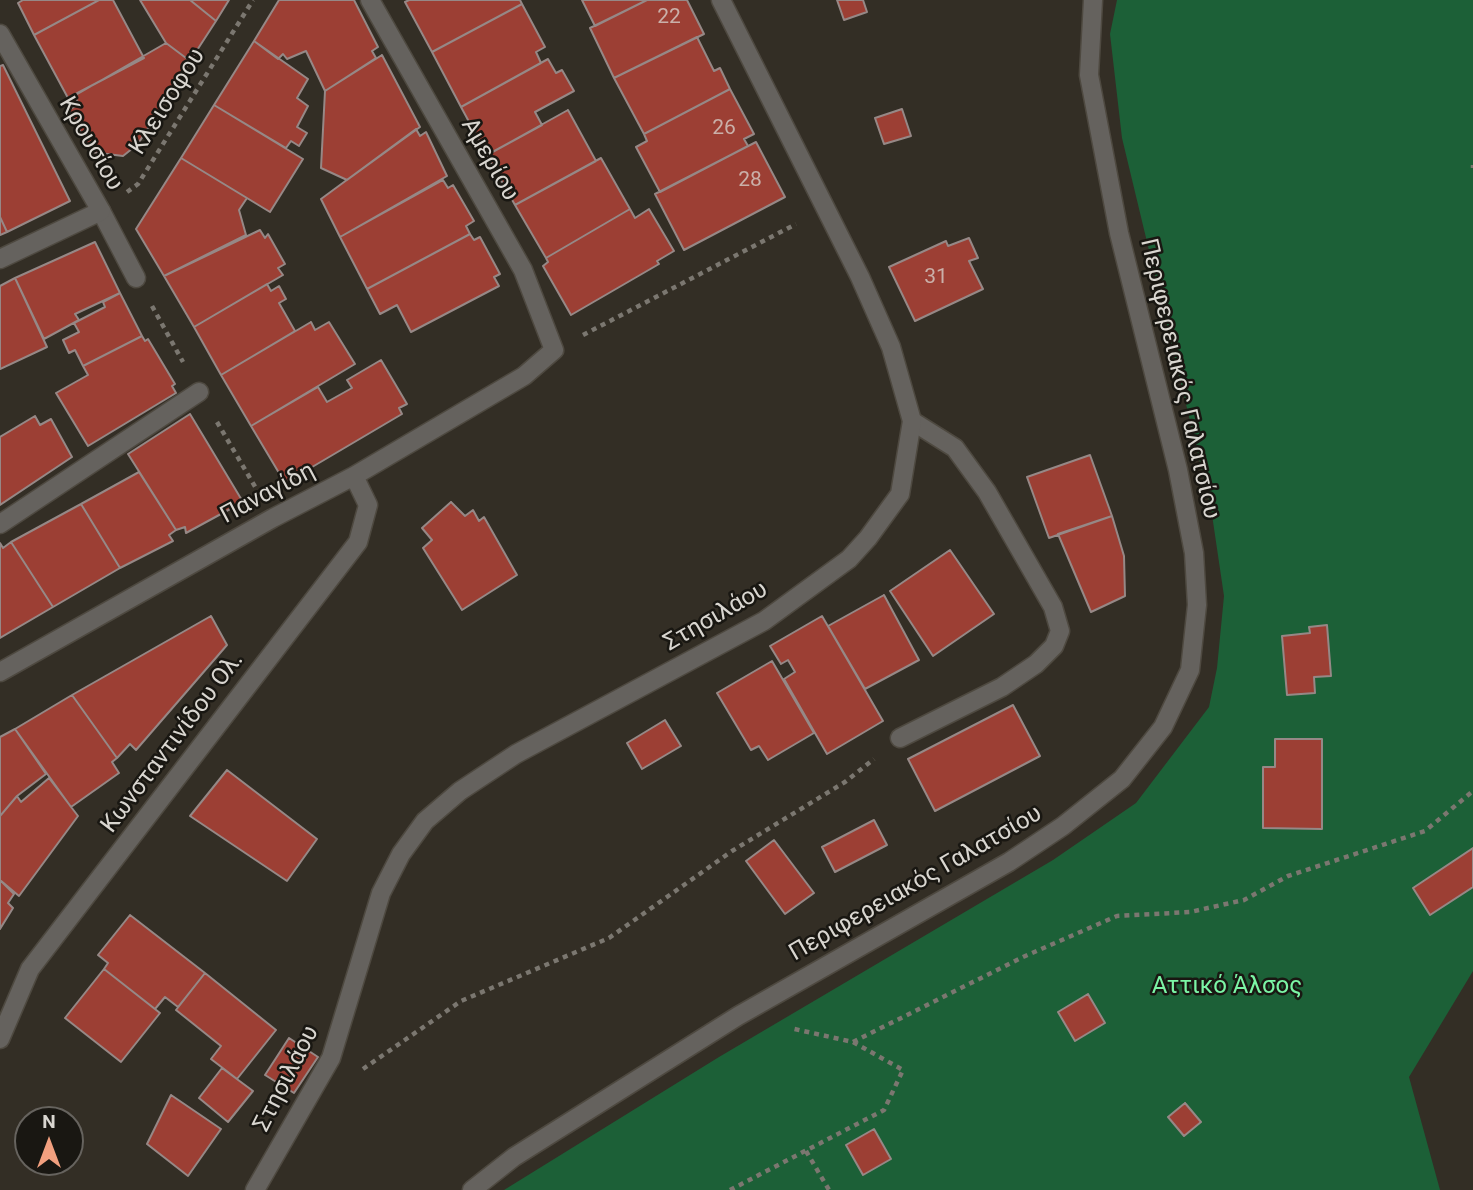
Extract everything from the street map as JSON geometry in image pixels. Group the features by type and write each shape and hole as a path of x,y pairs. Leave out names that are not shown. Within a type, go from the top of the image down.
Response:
{"street":[{"name":"Αμερίου","path":"370,0 523,270 554,350"},
{"name":"Στησιλάου","path":"255,1190 331,1058 381,893 401,854 425,821 460,791 516,754 764,621 849,559 869,538 900,494 912,421 891,348 721,0"},
{"name":"Περιφερειακός Γαλατσίου","path":"472,1190 514,1157 738,1016 1009,862 1063,826 1122,779 1163,727 1190,670 1197,605 1194,553 1178,470 1119,233 1089,75 1093,0"},
{"name":"Κρουσίου","path":"1,39 101,211 136,278"},
{"path":"0,259 101,211"},
{"name":"Παναγίδη","path":"0,672 273,518 354,476 524,376 554,350"},
{"path":"0,524 199,392"},
{"path":"900,738 1002,687 1036,664 1054,646 1060,631 1053,607 987,492 956,448 912,421"},
{"name":"Κωνσταντινίδου Ολ.","path":"0,1039 30,969 358,542 368,505 354,476"}],"path":[{"name":"Κλεισοφου","path":"101,211 138,184 253,0"},
{"path":"554,350 825,209"},
{"path":"312,1093 365,1068 461,1002 609,938 732,851 845,782 900,738"},
{"path":"853,1042 1023,957 1117,916 1190,912 1244,900 1287,876 1425,831 1473,791"},
{"path":"730,1190 884,1110 903,1070 853,1042 738,1016"},
{"path":"806,1151 829,1190"}],"green space":[{"name":"Αττικό Άλσος","path":"1117,0 1473,0 1473,971 1409,1077 1440,1190 504,1190 719,1057 1053,860 1136,803 1209,707 1217,668 1224,596 1211,508 1122,138 1110,34"}],"building":[{"path":"23,0 99,0 34,35 18,3"},
{"path":"99,0 113,0 144,58 68,98 34,35"},
{"path":"140,0 190,0 216,21 190,61 166,43"},
{"path":"190,0 229,0 216,21"},
{"path":"279,0 354,0 378,47 372,51 376,58 325,91 306,51 287,59 283,54 278,59 254,41"},
{"path":"520,0 522,4 432,52 405,2"},
{"path":"582,0 647,0 595,26"},
{"path":"647,0 687,0 704,34 614,78 590,28"},
{"path":"837,0 863,0 867,12 844,20"},
{"path":"522,4 545,47 536,52 541,63 461,107 432,52"},
{"path":"697,37 714,71 720,68 730,89 644,134 614,78"},
{"path":"254,41 308,79 297,98 308,106 297,127 307,133 299,146 291,141 286,148 214,105"},
{"path":"166,43 190,61 138,144 123,156 91,152 69,110 79,104 74,96"},
{"path":"382,55 420,127 347,180 321,168 325,91"},
{"path":"548,59 556,73 562,70 574,91 535,112 542,125 487,155 461,107"},
{"path":"3,65 70,201 7,232 0,217 0,66"},
{"path":"730,89 754,134 744,139 748,146 660,192 636,147 647,141 644,134"},
{"path":"214,105 303,159 270,212 181,158"},
{"path":"902,109 911,136 884,144 875,118"},
{"path":"568,110 596,161 515,205 487,155"},
{"path":"416,129 420,136 426,132 447,176 340,237 321,199"},
{"path":"756,142 785,197 684,250 655,194"},
{"path":"181,158 247,198 239,210 246,235 164,276 136,229"},
{"path":"601,158 630,209 546,258 515,205"},
{"path":"443,180 448,188 453,185 474,221 466,226 470,234 367,289 340,237"},
{"path":"630,209 635,218 649,209 674,251 657,261 659,264 571,315 543,266 548,262 546,258"},
{"path":"0,217 7,232 0,235"},
{"path":"260,230 265,238 268,234 285,264 278,268 283,275 194,327 164,276"},
{"path":"470,234 474,240 480,237 500,274 494,277 499,286 411,332 397,305 380,314 367,289"},
{"path":"969,238 978,258 969,261 983,289 915,321 889,267 946,241 948,246"},
{"path":"95,242 120,293 75,314 79,320 44,339 15,278"},
{"path":"15,278 47,347 0,369 0,286"},
{"path":"267,284 271,291 279,286 286,299 279,303 295,331 221,375 194,327"},
{"path":"120,293 142,336 83,366 75,350 69,353 63,340 79,332 74,323 105,307 103,302"},
{"path":"311,322 315,330 329,322 355,364 251,426 221,375"},
{"path":"142,336 145,341 148,339 175,384 172,386 176,393 88,446 56,393 88,375 83,366"},
{"path":"381,360 407,404 399,408 402,414 285,483 251,426 318,387 327,402 352,388 347,380"},
{"path":"190,414 243,502 186,533 185,527 176,530 128,454"},
{"path":"35,416 40,425 51,419 72,457 0,505 0,437"},
{"path":"1090,455 1112,516 1049,538 1027,477"},
{"path":"139,472 176,530 169,535 173,541 120,568 81,504"},
{"path":"451,502 465,516 473,510 479,521 484,517 517,575 462,610 423,548 432,540 422,528"},
{"path":"81,504 120,568 53,607 11,542"},
{"path":"1112,516 1124,556 1125,596 1091,612 1058,534"},
{"path":"11,542 53,607 0,638 0,543 3,548"},
{"path":"950,550 994,614 933,656 890,591"},
{"path":"884,595 919,660 865,689 828,626"},
{"path":"211,616 227,645 136,750 130,744 117,758 72,695"},
{"path":"822,616 883,721 827,754 784,679 795,672 788,660 781,664 770,646"},
{"path":"1327,625 1331,676 1314,677 1315,693 1287,695 1282,636 1310,633 1309,627"},
{"path":"772,661 814,733 768,760 759,746 751,750 717,693"},
{"path":"72,695 117,758 112,762 119,773 71,807 15,729"},
{"path":"1013,705 1040,756 935,811 908,759"},
{"path":"665,720 681,746 642,769 627,743"},
{"path":"15,729 46,774 17,796 0,816 0,737"},
{"path":"1275,739 1322,739 1322,829 1263,828 1263,767 1275,767"},
{"path":"227,770 317,839 287,881 190,816"},
{"path":"49,778 78,816 19,896 0,880 0,816 17,796 21,802"},
{"path":"874,820 887,845 835,872 822,847"},
{"path":"774,840 814,893 785,914 746,861"},
{"path":"1473,848 1473,887 1430,915 1413,888"},
{"path":"0,880 14,894 8,903 13,908 0,929"},
{"path":"130,915 205,973 178,1007 165,997 155,1009 104,969 108,963 98,955"},
{"path":"104,969 160,1013 121,1062 65,1018"},
{"path":"205,973 276,1030 237,1079 211,1059 221,1046 176,1010"},
{"path":"1088,994 1105,1023 1075,1041 1058,1012"},
{"path":"289,1038 318,1057 294,1093 265,1075"},
{"path":"222,1068 253,1091 228,1122 199,1098"},
{"path":"171,1095 221,1129 188,1176 147,1144"},
{"path":"1185,1103 1201,1122 1184,1136 1168,1117"},
{"path":"874,1129 891,1159 863,1175 846,1145"}]}
